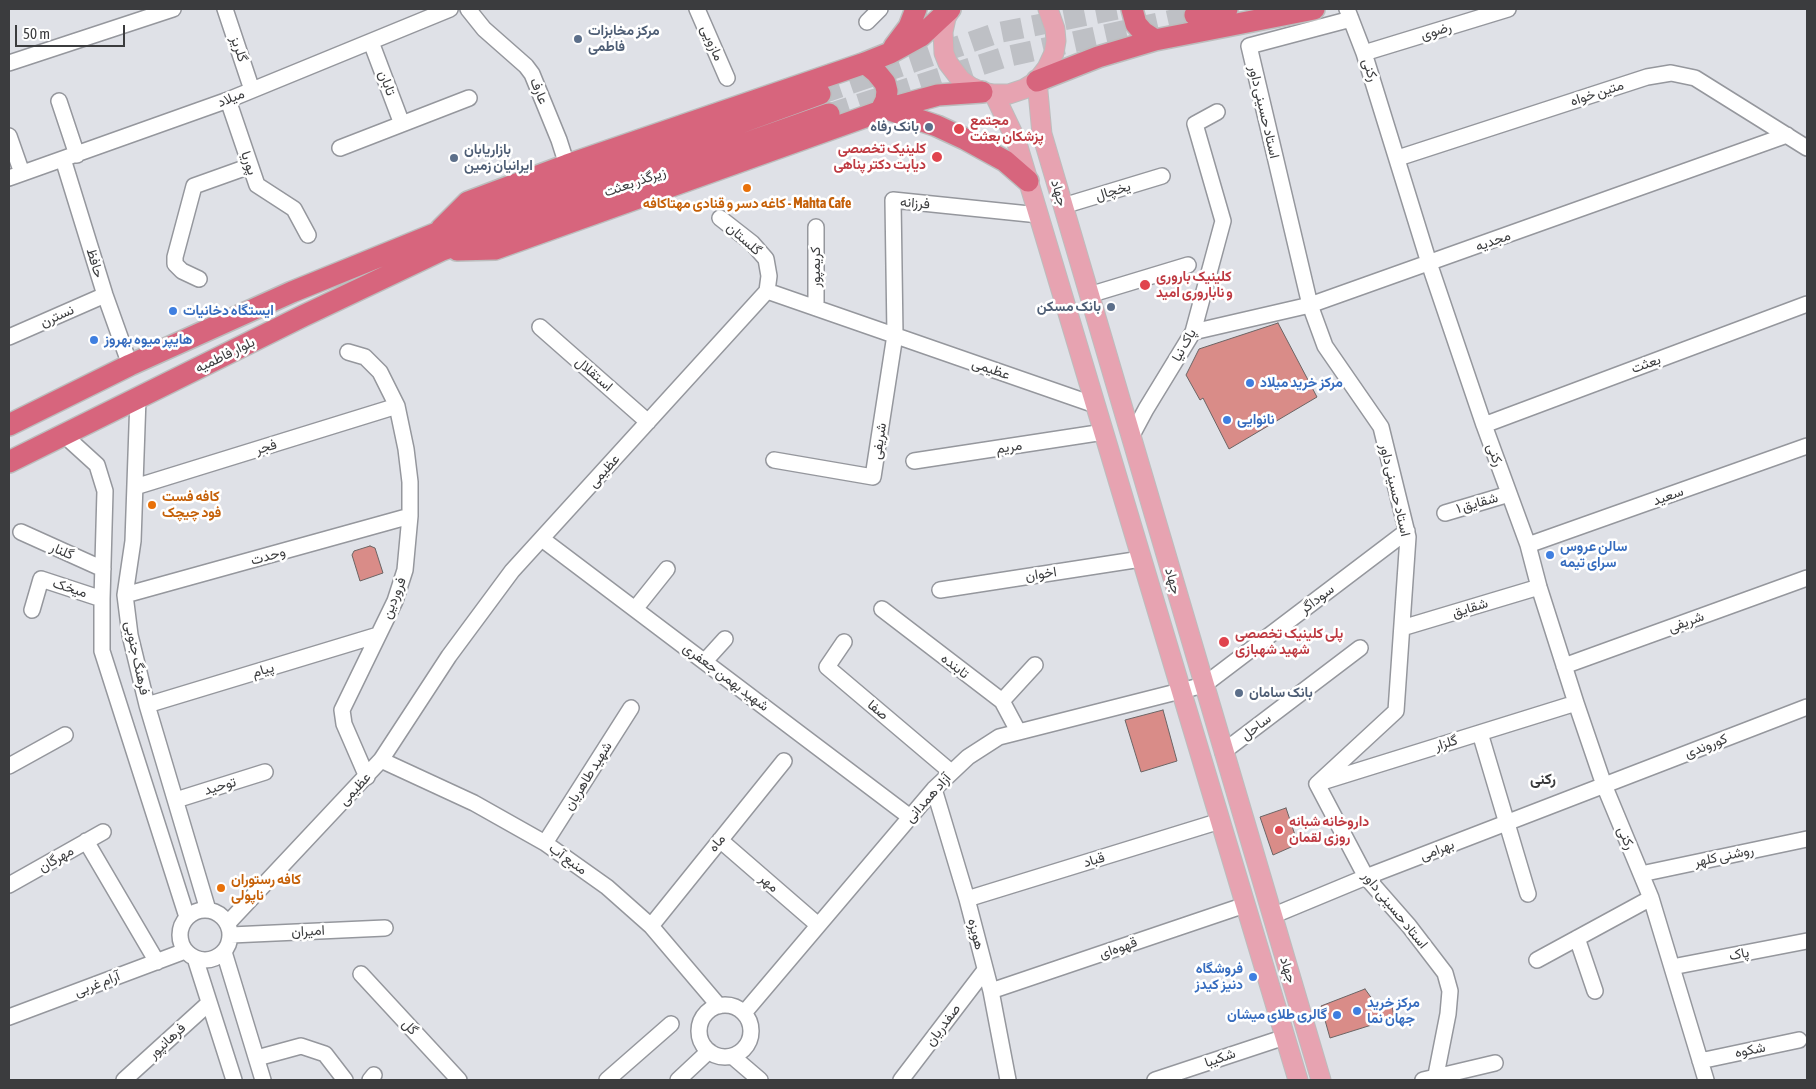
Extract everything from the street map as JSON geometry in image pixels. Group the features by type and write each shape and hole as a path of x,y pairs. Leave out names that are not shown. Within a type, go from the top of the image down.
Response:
{"highway":[{"path":"950,9 921,36 864,63 566,165 468,202 439,241 495,249 884,110 938,95 988,93"},
{"path":"1132,9 1136,24 1143,32 1155,40"},
{"path":"1194,15 1227,9"},
{"path":"1037,80 1098,57 1155,40 1314,9"},
{"path":"890,52 910,15"},
{"path":"864,63 876,72 885,83 887,92 884,110"},
{"name":"زیرگذر بعثت","path":"439,241 824,104"},
{"path":"884,110 937,126 966,139 1004,161 1028,181"},
{"name":"بلوار فاطمیه","path":"9,425 130,365 292,292 439,241"},
{"name":"بلوار فاطمیه","path":"9,462 303,316 439,241"}],"main road":[{"path":"950,9 943,32 943,42 946,58 954,72 961,80 988,93 1009,94 1024,89 1037,80 1047,68 1054,53 1055,29 1048,9"},
{"name":"جهاد","path":"1037,80 1042,134 1321,1080"},
{"name":"جهاد","path":"988,93 1016,140 1298,1080"}],"street":[{"path":"9,63 174,9"},
{"name":"گلریز","path":"225,9 252,90"},
{"name":"میلاد","path":"15,176 228,100 450,9"},
{"name":"عارف","path":"468,9 484,29 526,66 532,74 559,140 566,165"},
{"name":"مازویی","path":"697,9 727,78"},
{"path":"867,22 880,9"},
{"name":"رضوی","path":"1364,53 1508,9"},
{"name":"رکنی","path":"1349,14 1364,53 1398,158 1429,264 1528,546 1564,666 1604,785 1651,898 1706,1080"},
{"name":"استاد حسینی داور","path":"1349,14 1249,46 1310,304 1324,346 1381,427 1407,531 1396,711 1317,784 1366,876 1409,926 1445,973 1450,992 1448,1014 1431,1079"},
{"name":"تابان","path":"372,42 402,124"},
{"name":"متین خواه","path":"1398,158 1647,77 1671,73 1695,78 1807,148"},
{"path":"340,148 469,98"},
{"name":"پوریا","path":"228,100 257,185 294,209 308,235"},
{"name":"حافظ","path":"60,101 70,157 105,295 130,365"},
{"name":"پاک نیا","path":"1131,437 1193,332 1223,221 1195,124 1217,112"},
{"name":"مجدیه","path":"1193,332 1310,304 1429,264 1787,135"},
{"path":"9,136 15,176"},
{"path":"199,279 182,271 176,264 175,257 194,186 250,166"},
{"name":"یخچال","path":"1063,206 1162,176"},
{"name":"فرزانه","path":"895,335 894,200 1039,215"},
{"name":"گلستان","path":"720,218 752,243 766,259 767,291"},
{"name":"کریمپور","path":"816,227 816,308"},
{"path":"1090,295 1188,264"},
{"name":"عظیمی","path":"229,929 381,760 449,656 512,571 767,291 1095,405"},
{"name":"نسترن","path":"9,337 105,295"},
{"name":"بعثت","path":"1484,425 1807,304"},
{"name":"استقلال","path":"540,326 648,422"},
{"name":"شریفی","path":"774,460 873,477 895,335"},
{"name":"فروردین","path":"348,352 365,357 380,372 397,406 406,449 410,482 410,516 405,570 395,601 342,710 344,724 367,777"},
{"name":"فرهنگ جنوبی","path":"138,398 133,541 125,595 130,635 147,704 208,910"},
{"name":"فجر","path":"135,488 397,406"},
{"name":"مریم","path":"914,461 1104,432"},
{"name":"فرهنگ جنوبی","path":"64,435 97,465 105,492 102,650 187,917"},
{"name":"سعید","path":"1528,546 1807,446"},
{"name":"شقایق ۱","path":"1445,513 1509,494"},
{"name":"وحدت","path":"125,595 410,516"},
{"name":"سوداگر","path":"1204,685 1407,531"},
{"name":"گلنار","path":"21,532 103,569"},
{"name":"شهید بهمن جعفری","path":"542,539 910,817"},
{"name":"اخوان","path":"940,590 1142,558"},
{"path":"635,608 668,569"},
{"name":"شریفی","path":"1564,666 1807,578"},
{"name":"میخک","path":"32,610 41,579 102,599"},
{"name":"شقایق","path":"1402,628 1539,587"},
{"name":"تابنده","path":"882,609 1002,701 1018,731"},
{"name":"پیام","path":"147,704 378,635"},
{"path":"705,661 725,639"},
{"name":"صفا","path":"844,642 827,667 952,772"},
{"name":"ساحل","path":"1223,752 1360,648"},
{"path":"1002,701 1035,665"},
{"name":"آزاد همدانی","path":"744,1013 934,789 968,756 999,737 1018,731 1204,685"},
{"name":"گلزار","path":"1317,784 1576,703"},
{"name":"کوروندی","path":"1604,785 1807,706"},
{"name":"شهید طاهریان","path":"546,843 631,708"},
{"path":"1480,733 1528,894"},
{"path":"9,766 65,735"},
{"name":"منبع آب","path":"381,760 474,803 546,843 607,887 651,926 719,1006"},
{"name":"ماه","path":"651,926 784,761"},
{"name":"توحید","path":"176,800 265,772"},
{"name":"بهرامی","path":"1272,916 1366,876 1604,785"},
{"name":"هویزه","path":"934,789 967,900 991,991 1008,1080"},
{"name":"قباد","path":"967,900 1220,821"},
{"name":"مهرگان","path":"10,882 103,832"},
{"name":"روشنی کلهر","path":"1641,874 1807,839"},
{"name":"مهر","path":"720,840 818,926"},
{"path":"86,841 157,962"},
{"path":"1538,960 1651,898"},
{"name":"قهوه‌ای","path":"991,991 1245,905"},
{"path":"190,955 210,960 224,952 230,941 229,929 223,916 208,910 200,910 187,917 182,924 180,933 181,942 190,955 209,1003 234,1080"},
{"name":"امیران","path":"229,929 385,928"},
{"path":"1577,938 1595,991"},
{"name":"پاک","path":"1672,966 1807,941"},
{"path":"224,952 264,1080"},
{"name":"آرام غربی","path":"9,1017 157,962 190,955"},
{"name":"صفدریان","path":"901,1080 985,970"},
{"name":"گل","path":"361,974 459,1080"},
{"name":"فرهانپور","path":"124,1080 209,1003"},
{"path":"719,1006 732,1006 744,1013 751,1029 750,1038 740,1052 732,1056 716,1056 703,1045 700,1038 701,1022 711,1009 719,1006"},
{"path":"607,1080 671,1024"},
{"name":"شکیبا","path":"1155,1080 1285,1036"},
{"name":"شکوه","path":"1700,1061 1800,1040"},
{"path":"257,1058 301,1046 324,1054 345,1080"},
{"path":"678,1080 709,1051"},
{"path":"732,1056 760,1080"},
{"path":"1431,1079 1495,1063"}],"building":[{"name":"مرکز خرید میلاد","path":"1278,323 1317,397 1229,449 1203,398 1200,400 1186,375 1199,349"},
{"path":"370,546 375,548 383,573 360,581 352,555 354,551"},
{"path":"1163,710 1177,761 1141,772 1125,720"},
{"name":"داروخانه شبانه روزی لقمان","path":"1286,808 1298,844 1273,855 1260,817"},
{"name":"مرکز خرید جهان نما","path":"1365,989 1378,1007 1392,1005 1394,1018 1330,1038 1321,1006"}],"tunnel":[{"path":"820,94 997,33 1118,9"},
{"path":"829,114 1005,57 1195,15"}],"place":[{"name":"مرکز مخابزات فاطمی","path":"578,39"},
{"name":"بانک رفاه","path":"929,127"},
{"name":"مجتمع پزشکان بعثت","path":"959,129"},
{"name":"کلینیک تخصصی دیابت دکتر پناهی","path":"937,157"},
{"name":"بازاریابان ایرانیان زمین","path":"454,158"},
{"name":"کاغه دسر و قنادی مهتاکافه - Mahta Cafe","path":"747,188"},
{"name":"کلینیک باروری و ناباروری امید","path":"1145,285"},
{"name":"بانک مسکن","path":"1111,307"},
{"name":"ایستگاه دخانیات","path":"173,311"},
{"name":"هایپر میوه بهروز","path":"94,340"},
{"name":"مرکز خرید میلاد","path":"1250,383"},
{"name":"نانوایی","path":"1227,420"},
{"name":"کافه فست فود چیچک","path":"152,505"},
{"name":"سالن عروس سرای تیمه","path":"1550,555"},
{"name":"پلی کلینیک تخصصی شهید شهبازی","path":"1224,642"},
{"name":"بانک سامان","path":"1239,693"},
{"name":"داروخانه شبانه روزی لقمان","path":"1279,830"},
{"name":"کافه رستوران ناپولی","path":"221,888"},
{"name":"فروشگاه دنیز کیدز","path":"1253,977"},
{"name":"مرکز خرید جهان نما","path":"1357,1011"},
{"name":"گالری طلای میشان","path":"1337,1015"}],"district":[{"name":"رکنی","path":"1543,779"}]}
